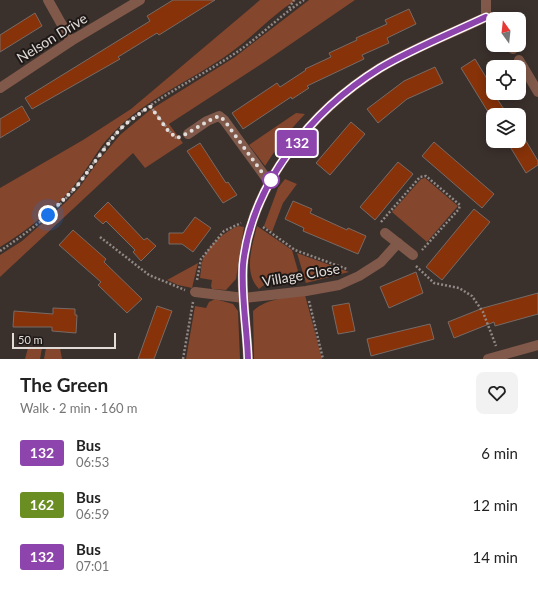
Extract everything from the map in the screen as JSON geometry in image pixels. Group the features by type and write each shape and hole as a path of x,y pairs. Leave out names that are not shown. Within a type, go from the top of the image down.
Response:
{"street":[{"path":"48,0 71,41"},
{"name":"Nelson Drive","path":"0,88 71,41 140,0"},
{"path":"486,0 489,12"},
{"path":"248,359 243,266 251,223 269,182 304,133 340,97 380,68 486,21"},
{"path":"526,72 538,92"},
{"path":"188,134 207,120 219,116 224,120 269,182"},
{"path":"382,230 415,256"},
{"name":"Village Close","path":"195,292 244,298 306,291 339,284 359,276 381,262 398,243"},
{"path":"488,359 538,345"}],"path":[{"path":"287,10 294,0"},
{"path":"0,251 39,222 65,199 77,186 114,136 124,125 150,106 236,53 287,10 304,0"},
{"path":"150,106 174,138 188,134"},
{"path":"382,230 420,178 426,176 460,205 459,209 415,256 434,283 459,288 472,296 483,312 490,328 498,356"},
{"path":"183,359 201,259 224,231 237,224 251,223 263,227 295,250 350,270 359,276"},
{"path":"100,237 149,275 179,288 195,292"},
{"path":"306,291 323,359"}],"shaded area":[{"path":"260,0 296,0 279,12 230,53 154,100 125,121 107,139 69,192 51,210 31,226 0,247 0,188 83,140 131,109"},
{"path":"309,0 355,0 266,61 169,124 183,143 145,168 133,153 0,277 0,255 22,241 67,201 79,188 99,160 120,135 150,110 235,57"},
{"path":"296,113 305,114 284,137 265,166 249,145"},
{"path":"425,178 458,206 427,242 392,212 421,179"},
{"path":"285,179 297,184 283,203 272,232 264,226 278,188"},
{"path":"238,226 244,227 236,279 226,290 212,289 212,280 200,278 203,259 209,249 218,240 227,232"},
{"path":"257,226 292,250 300,278 264,285 259,289 254,283 251,275 250,259"},
{"path":"297,253 349,272 306,283"},
{"path":"198,263 192,288 178,285 167,280"},
{"path":"305,295 322,359 254,359 253,311 264,303"},
{"path":"215,299 233,304 238,311 240,359 186,359 195,306 206,308 209,302"},
{"path":"28,348 42,348 40,359 25,359"},
{"path":"46,348 60,348 62,359 44,359"}],"building":[{"path":"173,0 215,0 159,35 157,33 118,57 120,59 32,109 25,98 150,21 147,16"},
{"path":"409,9 416,24 387,38 389,43 362,55 364,59 307,86 309,88 292,99 291,97 243,129 232,113 277,83 280,87 306,70 305,69 331,57 329,53 357,40 356,38 387,24 385,20"},
{"path":"35,13 42,26 0,52 0,35"},
{"path":"475,59 486,77 486,100 498,100 503,108 486,109 461,68"},
{"path":"435,67 443,83 407,99 378,123 367,109 404,81"},
{"path":"22,106 30,120 0,138 0,119"},
{"path":"351,122 365,134 330,175 316,163"},
{"path":"526,141 538,161 538,165 526,173 511,148 526,148"},
{"path":"434,142 494,194 482,208 422,156"},
{"path":"200,143 226,183 228,182 237,195 223,203 187,151"},
{"path":"398,162 413,174 375,220 360,207"},
{"path":"293,201 312,209 310,213 347,230 348,228 366,236 358,254 303,231 304,228 285,219"},
{"path":"108,202 144,240 147,238 156,246 141,261 133,252 135,250 106,221 103,224 94,216"},
{"path":"474,209 490,222 442,280 426,267"},
{"path":"195,217 211,228 193,252 182,244 169,244 169,233 183,233"},
{"path":"73,230 106,259 104,262 142,299 127,313 98,285 101,282 59,245"},
{"path":"416,272 423,293 389,308 380,287"},
{"path":"538,293 538,314 495,326 494,322 454,338 448,322 483,308"},
{"path":"349,303 355,331 338,334 332,306"},
{"path":"157,306 172,311 154,359 138,359"},
{"path":"53,308 75,309 75,315 77,315 76,333 52,331 52,327 13,327 14,311 53,314"},
{"path":"430,324 434,339 371,356 367,339"}],"bus line":[{"name":"132","path":"248,359 243,266 251,223 269,182 304,133 340,97 380,68 486,17"}],"route":[{"path":"48,215 77,186 104,148 124,125 150,106 174,138 188,134 207,120 219,116 224,120 269,182 271,180"}]}
